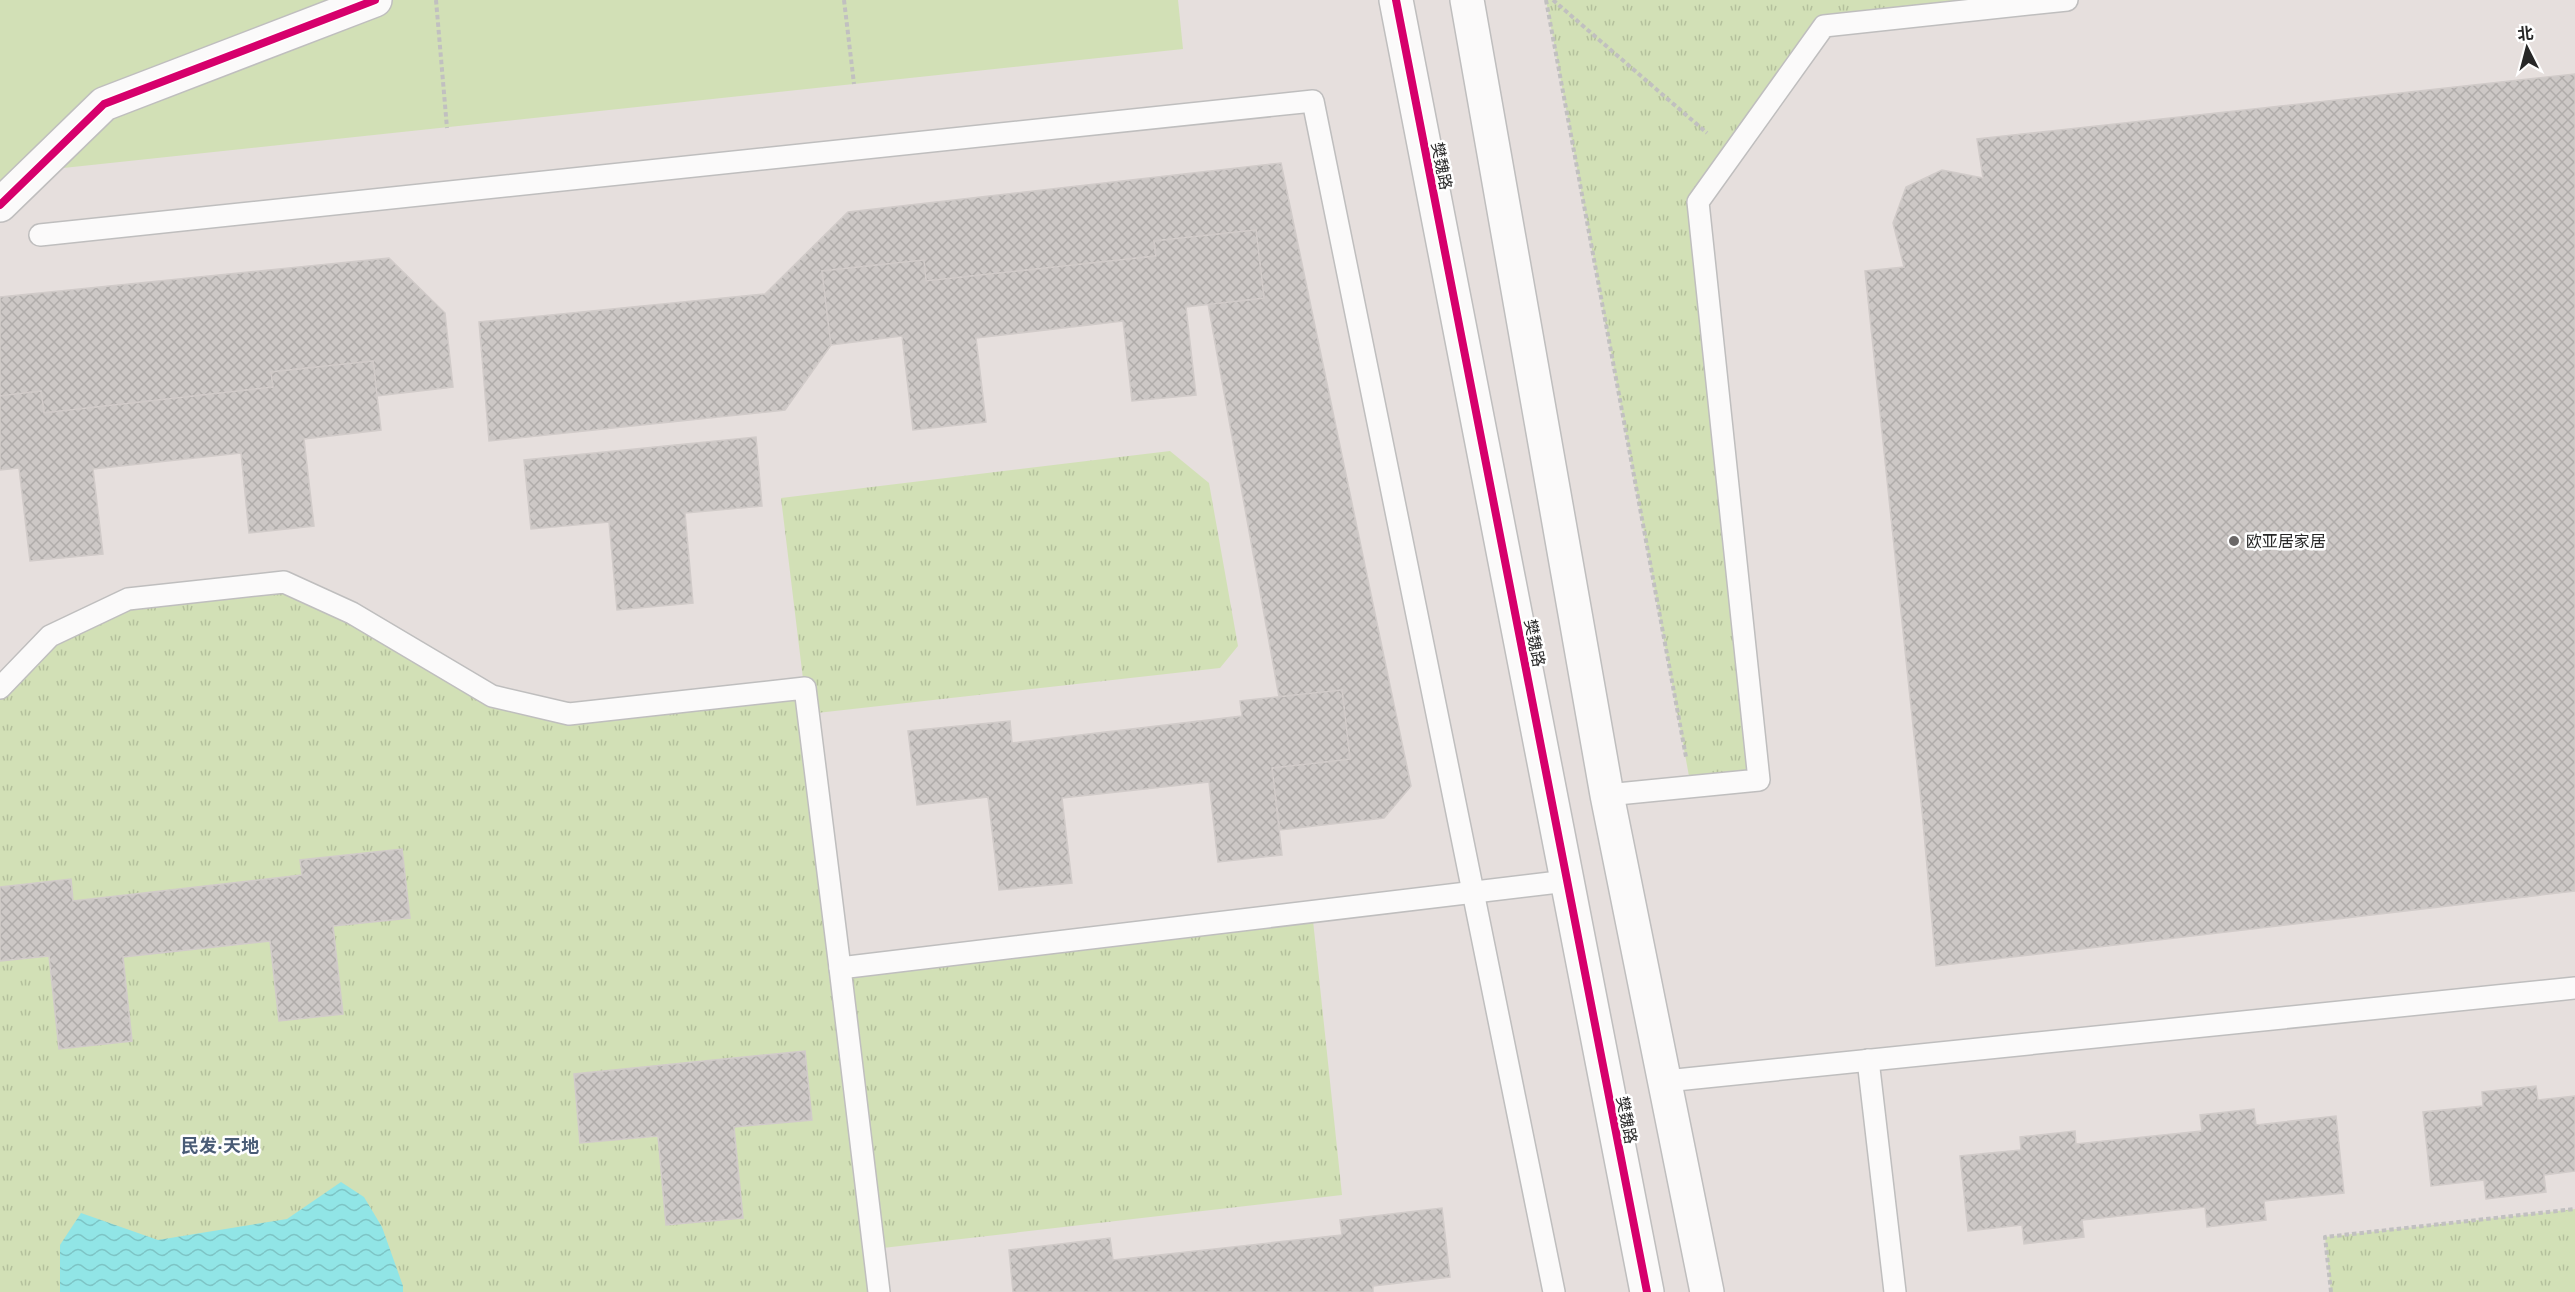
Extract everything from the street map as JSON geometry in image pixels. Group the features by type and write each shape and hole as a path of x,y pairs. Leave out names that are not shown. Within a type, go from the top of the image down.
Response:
{"street":[{"path":"0,204 104,104 375,0"},
{"path":"1383,0 1407,60"},
{"name":"樊魏路","path":"1396,0 1647,1292"},
{"path":"1467,0 1607,795 1707,1292"},
{"path":"1478,59 1489,0"}],"lane":[{"path":"1607,795 1759,780 1698,202 1824,26 2067,0"},
{"path":"40,235 1313,101 1554,1292"},
{"path":"0,688 50,636 128,599 284,582 352,613 492,696 569,714 804,688 879,1292"},
{"path":"840,968 1567,881"},
{"path":"1666,1081 2575,988"},
{"path":"1868,1060 1895,1292"}],"path":[{"path":"436,0 447,128"},
{"path":"844,0 854,84"},
{"path":"1546,0 1691,787"},
{"path":"1553,0 1732,155"},
{"path":"2331,1292 2325,1237 2575,1209"}],"green space":[{"path":"0,0 1178,0 1183,49 35,171 0,205"},
{"path":"1546,0 1969,0 1824,26 1698,202 1759,780 1691,787"},
{"path":"1170,451 1209,483 1238,646 1220,668 808,714 840,967 1312,911 1342,1195 874,1249 879,1292 0,1292 0,692 50,636 128,599 284,582 492,696 569,714 804,687 781,498"},
{"path":"2575,1209 2575,1292 2331,1292 2325,1237"}],"water":[{"path":"341,1182 364,1197 382,1227 403,1286 403,1292 60,1292 60,1245 81,1213 158,1240 287,1219"}],"building":[{"name":"欧亚居家居","path":"2575,74 2575,891 1936,966 1922,811 1865,271 1904,267 1893,223 1906,187 1942,170 1983,178 1977,139"},
{"path":"1281,163 1411,786 1384,818 1280,830 1272,768 1350,759 1342,690 1279,697 1208,304 1264,298 1256,230 1154,241 1156,256 926,281 924,260 822,271 831,345 785,410 489,441 479,322 765,294 848,212"},
{"path":"1256,230 1264,298 1186,307 1196,395 1132,401 1123,321 976,338 986,422 913,430 902,336 831,345 822,271 924,260 926,281 1156,256 1154,241"},
{"path":"389,258 445,313 453,387 377,396 373,361 271,372 273,387 44,413 41,391 0,396 0,297"},
{"path":"373,361 381,430 304,439 314,526 249,533 241,453 93,469 103,554 30,561 19,468 0,470 0,396 41,391 44,413 273,387 271,372"},
{"path":"756,437 762,506 685,513 693,603 617,610 609,522 531,529 524,460"},
{"path":"1342,690 1350,759 1272,768 1282,855 1218,862 1209,782 1062,798 1072,883 999,890 988,797 917,805 908,731 1010,721 1012,743 1242,716 1240,701"},
{"path":"402,849 410,918 333,926 343,1014 279,1021 270,941 123,957 132,1041 59,1049 49,956 0,961 0,887 71,879 73,901 302,875 300,860"},
{"path":"805,1051 812,1120 734,1127 743,1218 666,1225 658,1136 580,1143 574,1074"},
{"path":"2536,1086 2538,1100 2575,1096 2575,1171 2544,1175 2546,1192 2486,1199 2484,1180 2431,1186 2423,1112 2483,1106 2482,1092"},
{"path":"2254,1109 2256,1125 2336,1116 2344,1193 2264,1201 2266,1220 2207,1227 2205,1207 2082,1220 2084,1237 2024,1244 2022,1225 1968,1231 1960,1156 2021,1150 2020,1137 2075,1131 2076,1144 2202,1131 2200,1115"},
{"path":"1442,1208 1450,1277 1373,1286 1373,1292 1013,1292 1009,1250 1110,1238 1113,1260 1342,1235 1340,1220"}],"cycle path":[{"path":"0,205 104,104 375,0"},
{"path":"1396,0 1647,1292"}],"place":[{"name":"欧亚居家居","path":"2234,541"}],"district":[{"name":"民发·天地","path":"220,1146"}]}
